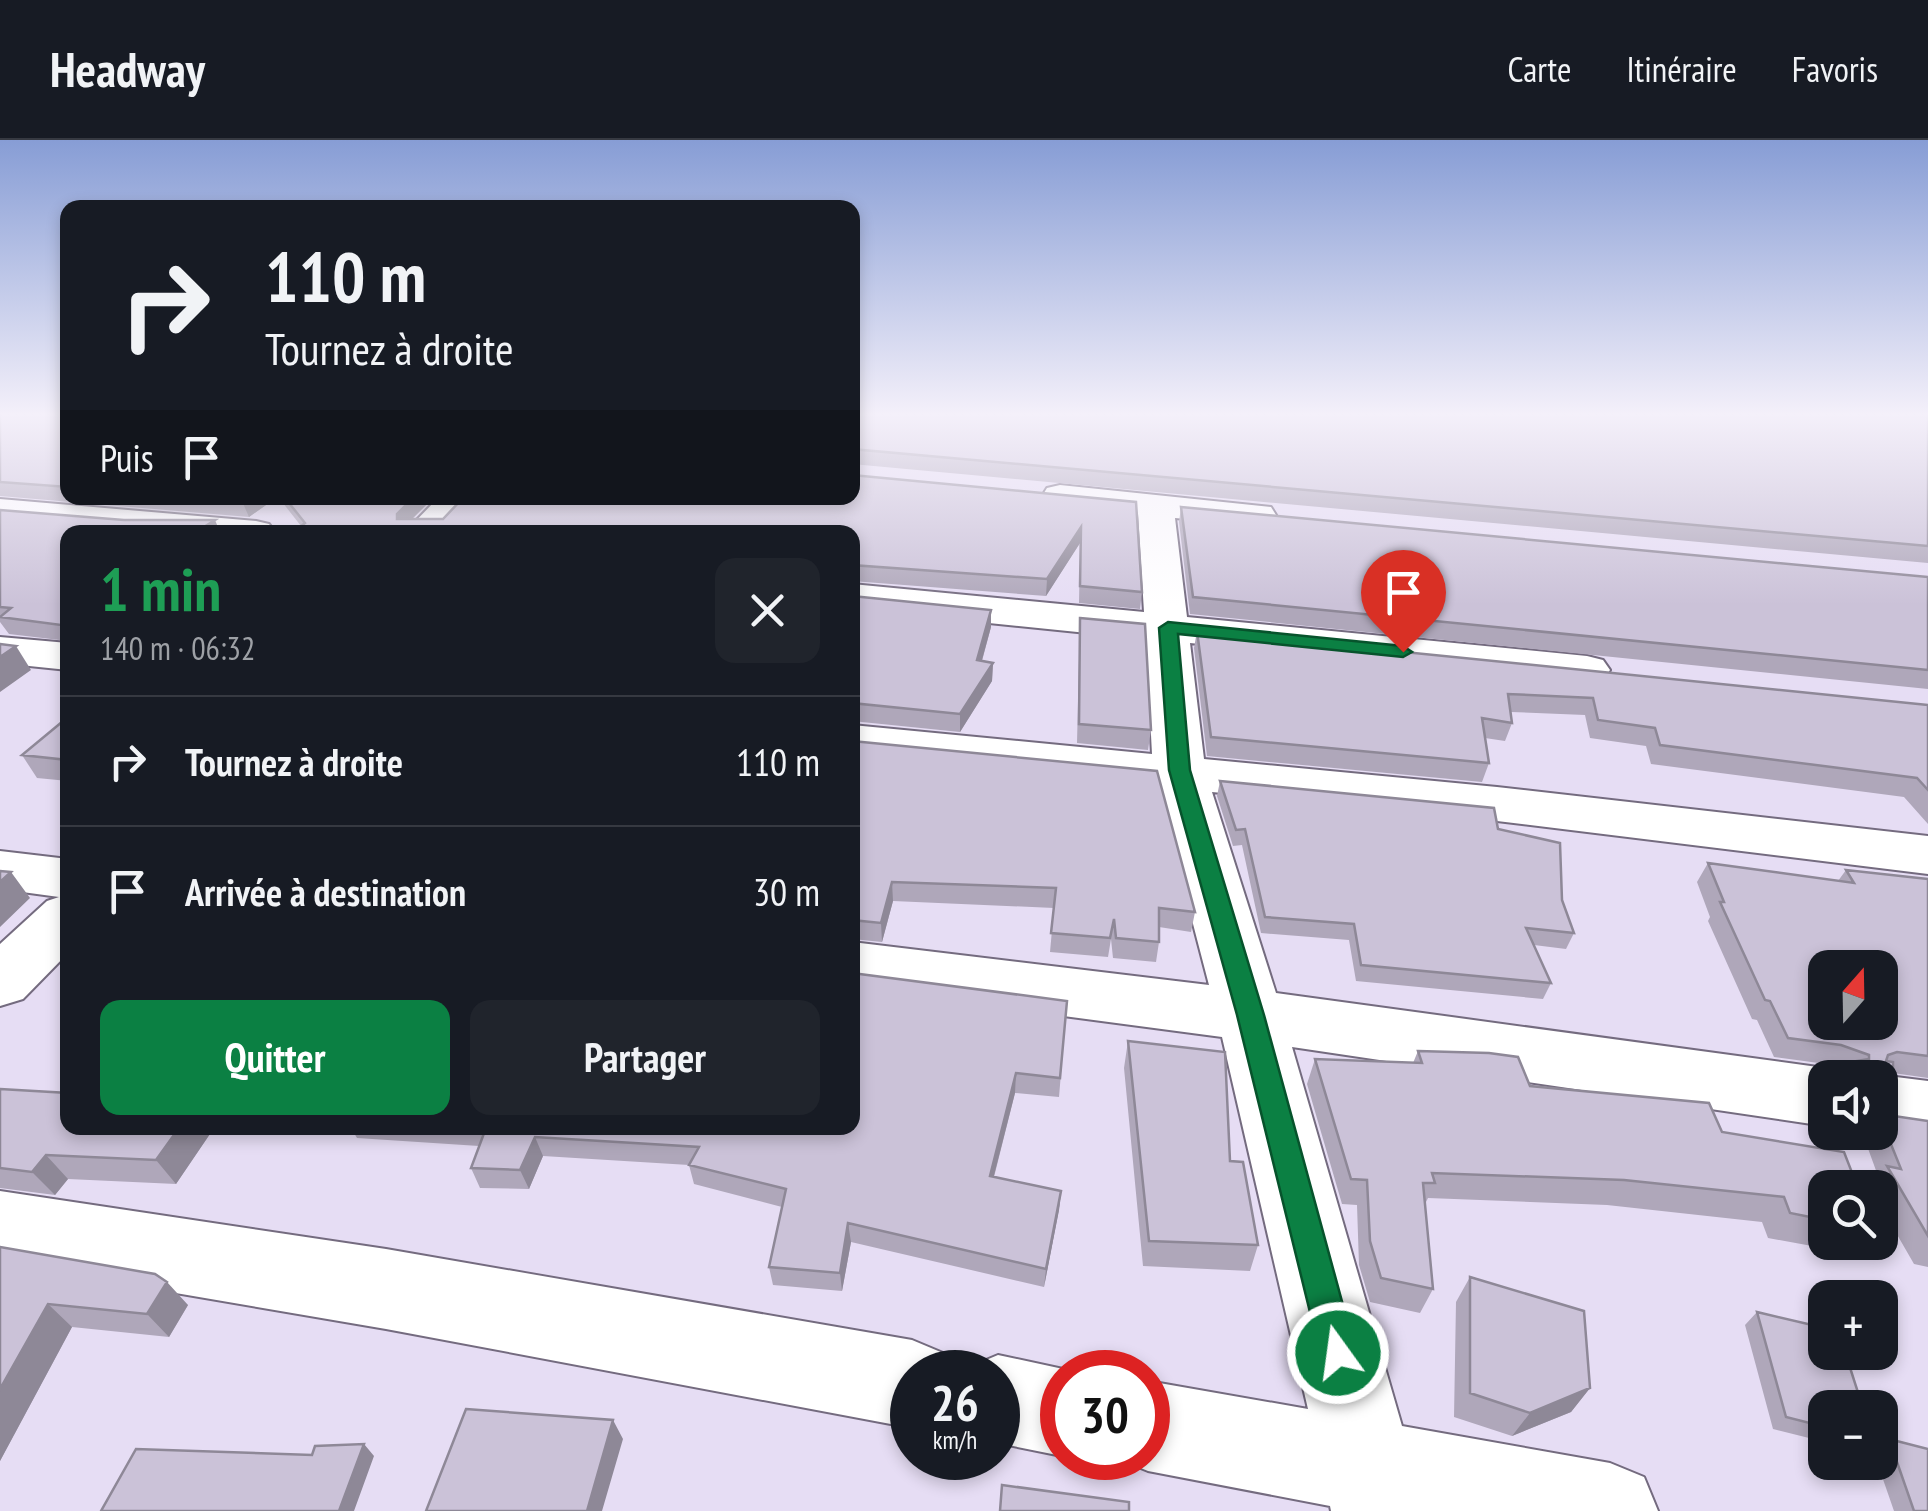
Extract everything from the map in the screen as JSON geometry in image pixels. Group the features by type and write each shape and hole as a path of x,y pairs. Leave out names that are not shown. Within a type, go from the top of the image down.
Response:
{"street":[{"path":"1019,492 1288,518"},
{"path":"431,525 451,505"},
{"path":"1156,506 1179,770 1250,1015 1373,1488"},
{"path":"0,510 175,525"},
{"path":"860,597 1636,676"},
{"path":"0,650 60,656"},
{"path":"860,741 1179,770 1928,855"},
{"path":"0,870 60,877"},
{"path":"0,982 60,924"},
{"path":"860,965 1250,1015 1808,1095"},
{"path":"1898,1108 1928,1112"},
{"path":"0,1227 386,1289 890,1380"},
{"path":"1170,1432 1373,1488 1610,1511"}],"building":[{"path":"0,477 60,477 60,486 0,482"},
{"path":"860,477 1136,502 1142,592 1080,586 1081,527 1047,579 860,566 860,525 303,525 305,523 291,505 406,505 397,519 443,519 456,505 860,505"},
{"path":"1162,477 1928,477 1928,546"},
{"path":"1181,507 1928,577 1928,670 1193,597"},
{"path":"0,510 124,520 215,520 207,525 60,525 60,625 0,617 11,608 0,607"},
{"path":"860,597 991,610 977,660 993,663 960,714 860,704"},
{"path":"1080,618 1145,624 1151,730 1079,724"},
{"path":"1197,631 1928,705 1928,790 1917,778 1660,745 1655,728 1598,720 1593,698 1508,694 1512,723 1482,718 1489,763 1211,737"},
{"path":"0,644 16,646 0,657"},
{"path":"60,724 60,759 22,755"},
{"path":"860,742 1157,771 1195,912 1159,908 1159,942 1116,938 1114,919 1110,938 1051,933 1056,888 892,882 881,923 860,921"},
{"path":"1220,781 1494,808 1498,829 1560,843 1562,900 1574,933 1526,928 1551,983 1361,965 1354,924 1265,917 1245,829 1236,830"},
{"path":"1708,863 1854,883 1846,870 1928,879 1928,1056 1897,1052 1886,1060 1863,1060 1869,1059 1869,1055 1841,1045 1788,1038 1770,1001 1765,1000 1720,902 1724,902"},
{"path":"860,974 1067,1001 1060,1078 1016,1073 990,1176 1061,1191 1046,1269 848,1223 840,1273 769,1267 786,1189 689,1165 699,1147 535,1137 520,1170 471,1168 483,1135 860,1135"},
{"path":"1128,1041 1225,1052 1230,1161 1243,1162 1258,1245 1149,1241"},
{"path":"1418,1051 1518,1057 1530,1086 1709,1103 1722,1132 1808,1146 1808,1150 1844,1152 1851,1170 1808,1170 1808,1217 1790,1213 1784,1197 1624,1180 1432,1173 1435,1183 1423,1183 1433,1289 1381,1278 1370,1241 1367,1180 1351,1179 1315,1059 1422,1063"},
{"path":"0,1089 60,1093 60,1135 174,1135 156,1160 46,1155 32,1172 0,1168"},
{"path":"1898,1117 1928,1121 1928,1236 1898,1185 1898,1170 1887,1166 1901,1169 1893,1150 1898,1150"},
{"path":"0,1247 155,1274 167,1282 147,1314 48,1304 0,1389"},
{"path":"1470,1277 1584,1311 1590,1388 1530,1413 1470,1393"},
{"path":"1757,1312 1808,1324 1808,1370 1851,1370 1857,1390 1808,1390 1808,1423 1786,1417"},
{"path":"466,1409 613,1420 587,1511 426,1511"},
{"path":"1898,1441 1928,1449 1928,1511 1914,1511 1898,1465"},
{"path":"364,1444 339,1511 101,1511 136,1449 312,1455 315,1446"},
{"path":"1002,1485 1129,1502 1129,1511 1000,1511"}],"route":[{"path":"1338,1353 1250,1015 1179,770 1168,628 1403,652"}]}
